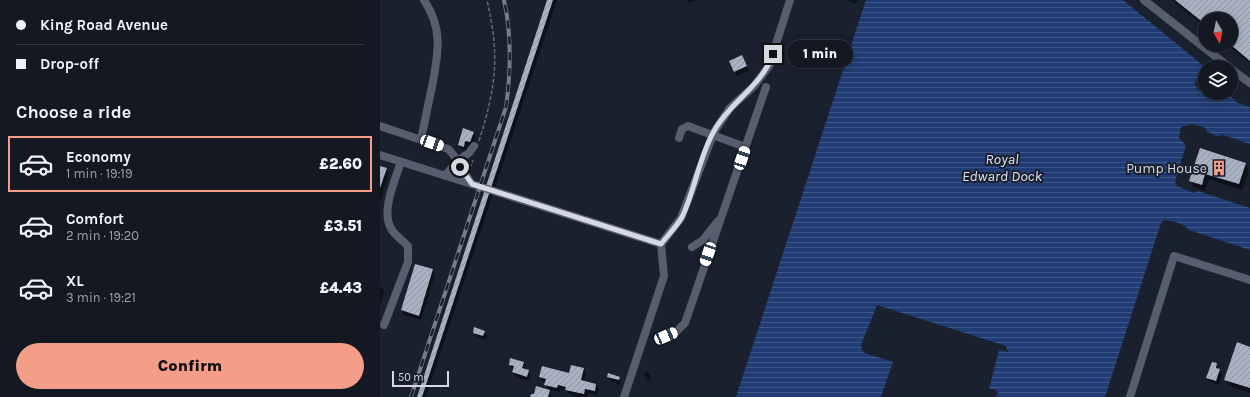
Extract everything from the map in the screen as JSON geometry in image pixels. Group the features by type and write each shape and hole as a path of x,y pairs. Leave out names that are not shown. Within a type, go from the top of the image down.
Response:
{"street":[{"path":"421,139 439,46 435,22 431,11 424,0"},
{"path":"624,397 664,276 661,244 681,218 712,135 730,108 754,86 769,66 790,0"},
{"path":"1144,0 1220,60"},
{"path":"1238,74 1250,83"},
{"path":"666,336 676,332 685,323 766,87"},
{"path":"380,126 448,149 457,161 463,173 472,184"},
{"path":"679,138 682,129 688,126 745,147"},
{"path":"445,176 457,161 476,146"},
{"path":"380,155 661,244"},
{"path":"384,326 408,262 408,246 391,229 387,213 392,188 401,162"},
{"path":"692,247 703,240 722,216"},
{"path":"1130,397 1174,256 1250,280"}],"path":[{"path":"476,146 491,102 495,74 494,43 487,0"},
{"path":"463,173 470,167 474,157"}],"water":[{"name":"Royal Edward Dock","path":"866,0 1123,0 1198,61 1198,78 1195,83 1198,89 1198,100 1234,100 1236,102 1250,107 1250,144 1223,135 1217,136 1206,131 1206,128 1192,124 1181,127 1179,138 1186,145 1175,182 1177,186 1194,193 1198,191 1250,208 1250,250 1189,230 1178,223 1164,220 1161,223 1105,397 996,397 998,392 995,389 989,389 999,350 1008,352 1006,346 877,305 861,345 862,350 865,353 893,362 881,397 736,397"}],"building":[{"path":"547,0 553,0 422,397 417,397"},
{"path":"1175,0 1250,0 1250,61 1238,51 1238,12 1198,12 1198,18"},
{"path":"742,55 747,66 734,72 729,61"},
{"path":"463,128 474,132 470,142 465,141 464,147 458,145"},
{"name":"Pump House","path":"1200,148 1246,163 1239,184 1205,174 1202,185 1189,181"},
{"path":"380,166 387,168 380,188"},
{"path":"415,264 433,269 419,316 401,310"},
{"path":"474,327 485,331 483,336 473,333"},
{"path":"1237,342 1250,347 1250,388 1224,380"},
{"path":"510,358 524,362 522,368 529,370 527,377 512,372 514,366 509,365"},
{"path":"1212,362 1217,363 1216,368 1220,369 1216,381 1206,378"},
{"path":"571,365 584,368 581,380 596,384 595,391 585,389 584,394 565,390 566,387 558,385 557,388 544,385 546,379 539,377 542,366 569,373"},
{"path":"608,373 620,377 619,380 607,377"},
{"path":"536,386 550,390 548,397 530,397 531,394 534,394"}],"railway":[{"path":"411,397 506,107 510,54 507,13 504,0"}],"place":[{"name":"Pump House","path":"1219,168"}],"route":[{"path":"460,167 472,184 661,244 681,218 714,132 730,108 754,86 769,66 773,54"}]}
